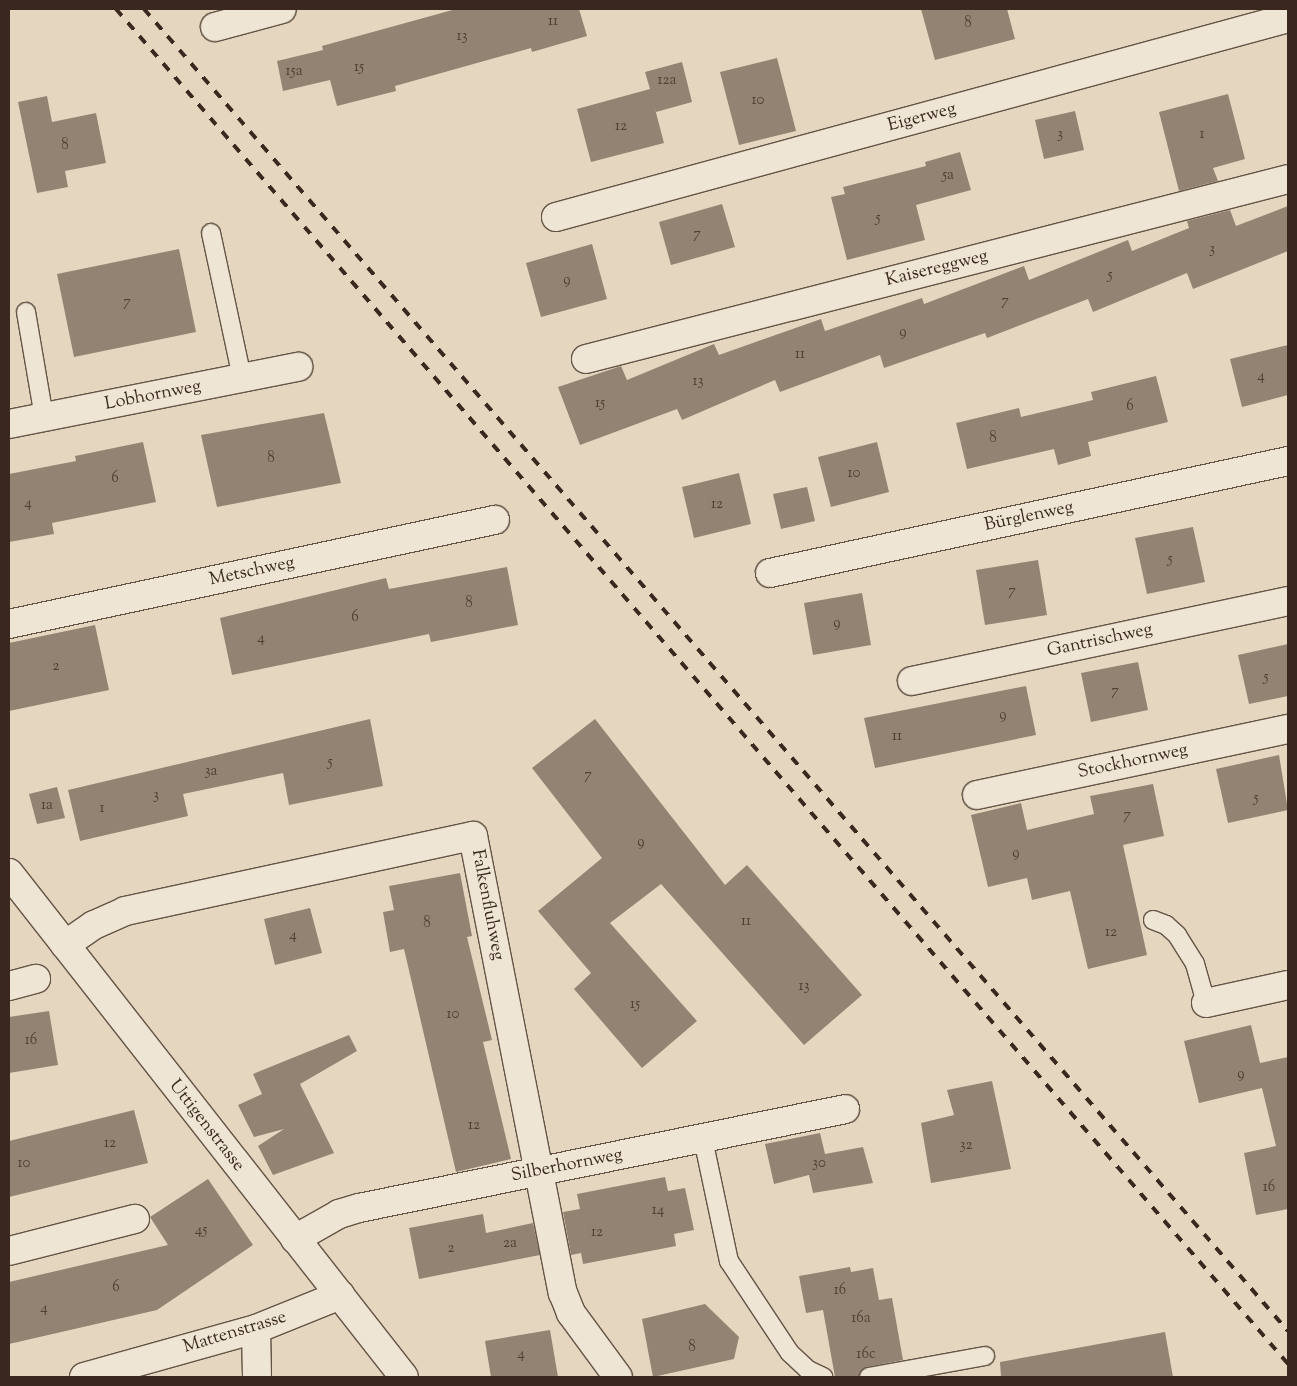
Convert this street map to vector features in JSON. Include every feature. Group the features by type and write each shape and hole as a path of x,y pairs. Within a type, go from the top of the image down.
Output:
{"street":[{"path":"215,27 282,9"},
{"name":"Eigerweg","path":"556,217 1288,18"},
{"name":"Kaisereggweg","path":"586,359 1288,179"},
{"name":"Lobhornweg","path":"9,424 298,367"},
{"name":"Bürglenweg","path":"770,574 1288,462"},
{"name":"Metschweg","path":"9,624 495,520"},
{"name":"Gantrischweg","path":"912,681 1288,601"},
{"name":"Stockhornweg","path":"978,795 1288,729"},
{"name":"Falkenfluhweg","path":"65,945 94,925 125,911 473,836 563,1293 571,1312 618,1377"},
{"name":"Uttigenstrasse","path":"9,873 404,1377"},
{"path":"9,986 36,979"},
{"path":"1206,1003 1288,985"},
{"name":"Silberhornweg","path":"295,1239 339,1214 358,1208 845,1109"},
{"path":"9,1251 134,1220"},
{"name":"Mattenstrasse","path":"84,1377 128,1371 256,1329 340,1295"},
{"path":"256,1329 257,1377"}],"lane":[{"path":"211,233 242,378"},
{"path":"26,312 44,417"},
{"path":"1153,920 1166,925 1177,935 1195,964 1206,1003"},
{"path":"703,1139 729,1261 790,1353 808,1370 823,1377"},
{"path":"869,1377 985,1356"}],"building":[{"path":"456,9 579,9 587,36 532,52 531,48 395,86 396,91 337,106 330,80 283,91 277,61 323,50 322,46"},
{"path":"921,9 1007,9 1015,39 935,60"},
{"path":"777,58 796,131 739,145 720,72"},
{"path":"682,62 692,102 656,112 654,105 664,143 591,162 577,109 650,89 645,72"},
{"path":"1228,94 1245,159 1213,168 1218,181 1179,191 1159,112"},
{"path":"47,96 52,122 96,113 106,163 65,171 68,187 37,193 18,102"},
{"path":"1075,111 1084,150 1044,159 1035,120"},
{"path":"960,152 971,190 916,205 925,240 847,260 831,197 845,194 843,187 926,166 925,162"},
{"path":"722,204 735,247 671,265 659,222"},
{"path":"1288,206 1288,251 1193,289 1187,273 1093,312 1088,299 987,338 985,333 884,368 880,355 780,392 775,380 682,420 677,409 580,445 558,387 621,366 627,380 714,344 719,355 821,319 825,331 922,298 924,304 1024,266 1029,280 1128,240 1132,251 1189,228 1187,221 1230,210 1236,226"},
{"path":"592,244 607,299 541,317 526,263"},
{"path":"179,249 196,332 74,357 57,274"},
{"path":"1288,345 1288,395 1242,407 1230,359"},
{"path":"1156,376 1168,422 1088,442 1091,456 1058,465 1054,449 967,469 956,423 1019,408 1021,417 1093,400 1091,392"},
{"path":"324,413 341,483 217,507 201,435"},
{"path":"143,442 156,502 52,523 54,534 9,542 9,474 76,461 75,456"},
{"path":"877,442 889,492 831,507 818,457"},
{"path":"739,473 751,524 694,538 682,487"},
{"path":"807,487 815,521 781,529 773,494"},
{"path":"1193,527 1205,582 1147,594 1135,538"},
{"path":"1038,560 1047,615 985,625 976,570"},
{"path":"507,567 518,625 431,642 429,634 232,675 220,618 386,578 389,589"},
{"path":"862,593 871,645 813,655 804,603"},
{"path":"95,625 109,690 9,711 9,643"},
{"path":"1288,644 1288,696 1249,704 1238,655"},
{"path":"1138,662 1148,710 1091,722 1081,673"},
{"path":"1026,686 1036,735 875,768 864,718"},
{"path":"370,719 383,786 289,805 283,773 183,794 188,816 80,841 68,790"},
{"path":"595,719 725,885 747,865 862,995 804,1045 661,884 610,923 697,1021 642,1068 574,989 591,973 538,911 602,858 532,768"},
{"path":"1279,755 1288,810 1228,823 1216,769"},
{"path":"1153,784 1164,836 1123,845 1147,955 1088,969 1070,891 1032,900 1027,878 988,887 971,815 1021,803 1027,830 1094,814 1090,796"},
{"path":"57,787 65,818 37,824 29,794"},
{"path":"460,873 472,936 467,937 492,1040 483,1042 511,1159 456,1172 404,949 390,952 383,912 394,910 389,886"},
{"path":"310,908 322,953 275,965 264,919"},
{"path":"49,1011 58,1065 9,1073 9,1017"},
{"path":"1251,1025 1260,1063 1288,1057 1288,1209 1256,1215 1244,1153 1276,1146 1262,1088 1199,1103 1184,1041"},
{"path":"349,1035 357,1051 300,1084 334,1153 273,1175 258,1146 284,1129 254,1137 238,1105 262,1094 253,1074"},
{"path":"992,1081 1011,1169 931,1183 921,1123 954,1115 947,1090"},
{"path":"134,1110 148,1163 9,1197 9,1141"},
{"path":"820,1133 825,1154 863,1147 873,1183 813,1193 809,1175 774,1184 765,1144"},
{"path":"665,1177 668,1191 685,1188 694,1230 674,1234 676,1246 583,1264 581,1253 571,1255 563,1212 580,1209 577,1194"},
{"path":"208,1179 253,1245 157,1310 9,1344 9,1282 168,1245 150,1217"},
{"path":"483,1214 486,1233 533,1223 540,1255 419,1279 409,1228"},
{"path":"850,1267 851,1272 873,1268 879,1300 892,1298 903,1360 867,1367 859,1377 835,1377 823,1310 806,1313 799,1276"},
{"path":"705,1304 739,1337 734,1359 653,1377 642,1319"},
{"path":"550,1330 558,1377 491,1377 485,1341"},
{"path":"1165,1332 1173,1377 1001,1377 1000,1362"}],"railway":[{"path":"116,9 1288,1364"},
{"path":"144,9 1288,1331"}]}
